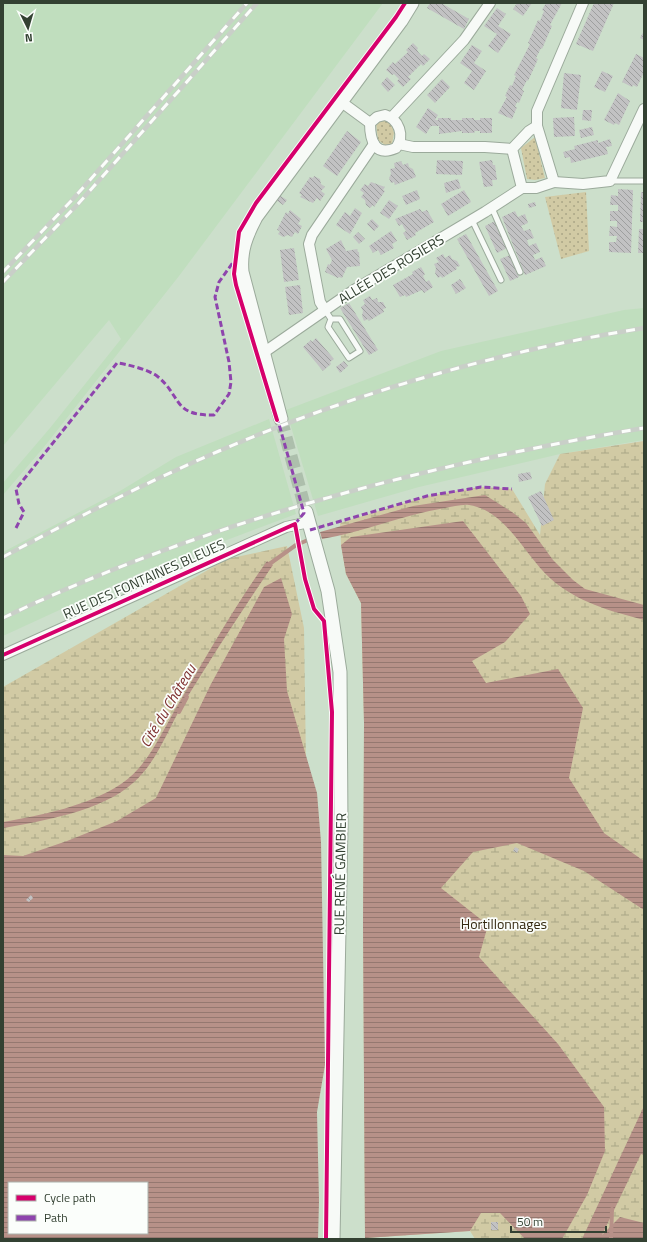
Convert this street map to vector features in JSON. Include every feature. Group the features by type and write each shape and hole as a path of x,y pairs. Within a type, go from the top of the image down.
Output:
{"street":[{"path":"281,419 242,272 241,257 246,236 256,217 340,101 401,21 412,3"},
{"path":"392,117 464,40 490,3"},
{"path":"554,182 537,126 537,111 583,3"},
{"path":"340,101 370,123"},
{"path":"512,149 522,188 536,188 554,182 583,184 610,181 644,108"},
{"path":"385,115 392,117 397,124 401,138 396,148 382,151 374,144 370,131 370,123 378,117 385,115"},
{"path":"512,149 529,131 537,126"},
{"path":"325,310 320,302 308,244 312,235 374,144"},
{"path":"399,144 412,147 485,147 512,149"},
{"name":"ALLÉE DES ROSIERS","path":"263,353 354,290 492,208 522,188"},
{"name":"RUE DES FONTAINES BLEUES","path":"3,655 308,517"},
{"name":"RUE RENÉ GAMBIER","path":"308,517 328,591 340,672 341,826 333,1239"}],"lane":[{"path":"610,181 644,181"},
{"path":"492,208 520,272"},
{"path":"472,220 501,280"},
{"path":"325,310 331,319"},
{"path":"331,319 340,319 360,351 349,358 328,327 331,319"}],"shaded area":[{"path":"3,3 383,3 179,276 44,447 3,495 3,483 50,428 121,339 109,320 3,446"},
{"path":"644,308 644,440 560,454 419,487 318,516 286,410 441,351 624,310"},
{"path":"269,419 296,514 142,572 3,636 3,552 120,491 176,457"},
{"path":"485,495 526,523 553,560 573,580 585,589 644,605 644,620 594,605 561,587 541,569 505,525 482,509 469,505 460,505 429,511 322,539 320,532 413,506"},
{"name":"Hortillonnages","path":"463,521 521,596 530,614 505,642 472,661 486,683 558,669 583,708 569,778 604,833 644,861 644,910 584,871 517,843 473,852 441,888 488,925 479,957 558,1044 604,1107 605,1151 587,1195 562,1239 525,1239 500,1213 481,1213 470,1231 365,1238 363,925 364,723 361,603 346,574 341,545 351,537"},
{"path":"267,561 273,565 183,704 161,746 149,766 141,775 120,793 89,808 54,818 3,828 3,822 49,813 94,798 108,792 131,776 154,747 222,631"},
{"path":"281,578 292,614 284,639 287,691 317,793 321,842 325,1065 317,1112 319,1201 318,1239 3,1239 3,855 23,856 67,841 117,821 156,798 211,684 264,587"},
{"path":"644,1106 644,1155 641,1154 602,1235 620,1217 644,1223 644,1239 582,1239"}],"green space":[{"path":"387,119 391,122 394,133 392,144 385,145 378,140 376,123"},
{"path":"535,137 545,178 535,180 527,179 521,148"},
{"path":"586,192 589,251 561,259 545,197"},
{"name":"Hortillonnages","path":"644,441 644,1239 475,1239 470,1231 365,1238 363,925 364,723 361,603 346,574 341,545 340,523 427,496 481,487 512,489 540,535 545,484 560,454"},
{"path":"287,546 304,628 313,1239 3,1239 3,687 227,559"}],"building":[{"path":"430,3 441,3 469,19 464,29 427,8"},
{"path":"517,3 532,3 523,16 513,9"},
{"path":"546,3 562,3 550,25 552,26 542,49 541,48 536,58 538,59 528,81 527,80 522,90 524,91 519,103 517,102 515,107 517,107 512,119 498,113 507,97 505,96 510,85 512,86 516,76 514,75 530,44 528,43 538,20 540,21 544,11 542,10"},
{"path":"594,3 614,3 593,51 576,44"},
{"path":"497,8 506,14 498,26 511,34 498,53 488,46 497,34 484,26"},
{"path":"644,31 644,40 640,38"},
{"path":"413,43 418,48 417,50 422,56 424,54 430,59 423,66 421,64 408,77 411,79 403,87 397,81 399,79 394,74 392,75 386,70 393,62 395,64 408,52 406,50"},
{"path":"472,45 482,51 474,63 486,71 474,90 464,83 472,71 460,63"},
{"path":"636,54 644,58 644,72 637,87 633,85 632,87 622,82"},
{"path":"602,71 613,76 605,92 594,87"},
{"path":"564,73 581,75 577,110 561,108"},
{"path":"387,77 395,85 388,92 381,84"},
{"path":"442,79 450,87 435,103 427,95"},
{"path":"618,93 630,101 619,125 615,123 614,125 604,120"},
{"path":"428,108 438,115 435,120 438,120 438,118 462,120 462,118 474,118 474,120 480,120 480,118 492,118 492,133 480,133 480,131 475,131 474,133 462,133 462,131 439,134 439,126 431,126 426,134 416,127"},
{"path":"583,110 592,110 591,121 582,120"},
{"path":"574,117 575,136 554,137 553,118"},
{"path":"592,127 594,135 581,138 579,130"},
{"path":"347,131 361,142 337,176 323,166"},
{"path":"610,139 612,146 606,147 608,154 571,163 570,157 565,158 563,152 575,149 574,146 598,140 598,143"},
{"path":"437,160 463,161 462,175 436,174"},
{"path":"492,160 493,165 495,165 497,180 492,180 493,186 484,187 479,162"},
{"path":"401,161 403,165 408,163 409,167 413,169 416,177 395,185 394,182 391,183 389,178 391,174 390,169 395,168 394,163"},
{"path":"314,176 320,179 321,184 325,187 321,191 325,194 320,201 317,198 313,203 300,197 302,195 299,193 310,177 313,178"},
{"path":"458,179 461,188 446,193 444,183"},
{"path":"371,182 385,187 383,190 385,191 374,207 373,205 370,208 361,197 364,193 360,190 365,184 368,186"},
{"path":"618,189 633,190 631,253 609,252 609,242 616,242 617,236 609,236 610,226 617,227 617,221 610,221 610,211 618,211 618,205 610,205 611,195 618,196"},
{"path":"417,190 420,199 406,205 402,196"},
{"path":"464,190 471,202 448,216 441,204"},
{"path":"641,192 644,192 644,222 640,222"},
{"path":"279,195 287,200 283,205 276,200"},
{"path":"389,200 398,206 389,219 380,213"},
{"path":"535,202 536,206 529,208 528,204"},
{"path":"355,208 362,213 350,234 336,225 345,212 350,216"},
{"path":"420,209 422,212 427,210 434,222 415,233 416,235 407,240 403,233 406,231 402,224 399,226 395,219"},
{"path":"290,210 301,219 298,224 302,226 298,234 295,232 292,237 288,235 283,237 278,234 280,231 277,230 286,212 288,214"},
{"path":"515,211 518,217 525,214 528,223 521,226 524,231 530,229 534,238 527,240 529,246 536,243 540,252 533,255 535,260 542,257 546,266 525,275 502,217"},
{"path":"372,219 379,226 374,231 367,224"},
{"path":"495,221 507,248 497,253 485,226"},
{"path":"639,229 644,229 644,253 638,253"},
{"path":"391,231 397,241 392,244 394,248 381,255 378,250 373,253 369,246"},
{"path":"358,232 365,239 359,244 353,237"},
{"path":"466,234 498,291 489,296 457,239"},
{"path":"341,240 346,251 357,249 359,252 360,266 347,267 342,278 338,278 325,272 328,264 330,265 332,260 326,249"},
{"path":"294,248 299,280 284,282 280,250"},
{"path":"443,254 445,258 450,255 452,259 457,261 460,266 456,267 457,269 442,278 441,276 438,278 435,273 436,268 434,264 439,262 436,258"},
{"path":"510,255 519,277 510,281 500,259"},
{"path":"421,267 425,274 423,276 426,282 429,280 433,287 424,293 422,290 406,297 405,295 400,297 393,285 413,274 412,272"},
{"path":"460,279 466,288 456,294 451,285"},
{"path":"300,285 303,313 289,315 285,287"},
{"path":"370,296 372,300 377,298 378,302 383,302 386,308 383,309 384,312 369,321 368,319 364,321 361,307 365,304 363,300"},
{"path":"349,303 378,350 369,355 340,308"},
{"path":"316,338 334,359 323,371 303,347 311,340 312,342"},
{"path":"344,361 348,366 340,373 336,367"},
{"path":"530,472 532,479 519,482 518,474"},
{"path":"541,491 554,520 542,526 528,497"},
{"path":"515,847 519,849 517,853 513,851"},
{"path":"31,895 33,898 29,902 26,900"},
{"path":"491,1222 498,1222 498,1230 491,1230"}],"waterway":[{"name":"Cité du Château","path":"268,565 296,545 308,540"},
{"name":"Cité du Château","path":"179,712 187,697"},
{"name":"Cité du Château","path":"611,1239 612,1209"}],"tunnel":[{"path":"281,419 306,512"}],"railway":[{"path":"3,272 73,199 247,3"},
{"path":"3,282 78,204 257,3"},
{"path":"3,557 83,515 164,476 270,430 322,411 428,376 482,362 536,349 644,328"},
{"path":"3,618 78,584 156,553 317,501 399,479 481,460 644,428"}],"marked path":[{"path":"16,528 24,512 19,504 16,489 117,363 138,368 157,376 165,383 179,403 191,412 214,415 229,394 231,382 229,362 215,297 219,282 234,261"},
{"path":"277,417 304,513 295,524 295,527"},
{"path":"310,530 427,496 481,487 512,489"}],"cycle path":[{"path":"277,420 236,285 234,274 239,232 256,203 405,3"},
{"path":"3,655 295,524 305,579 314,609 324,621 332,712 326,1239"}]}
